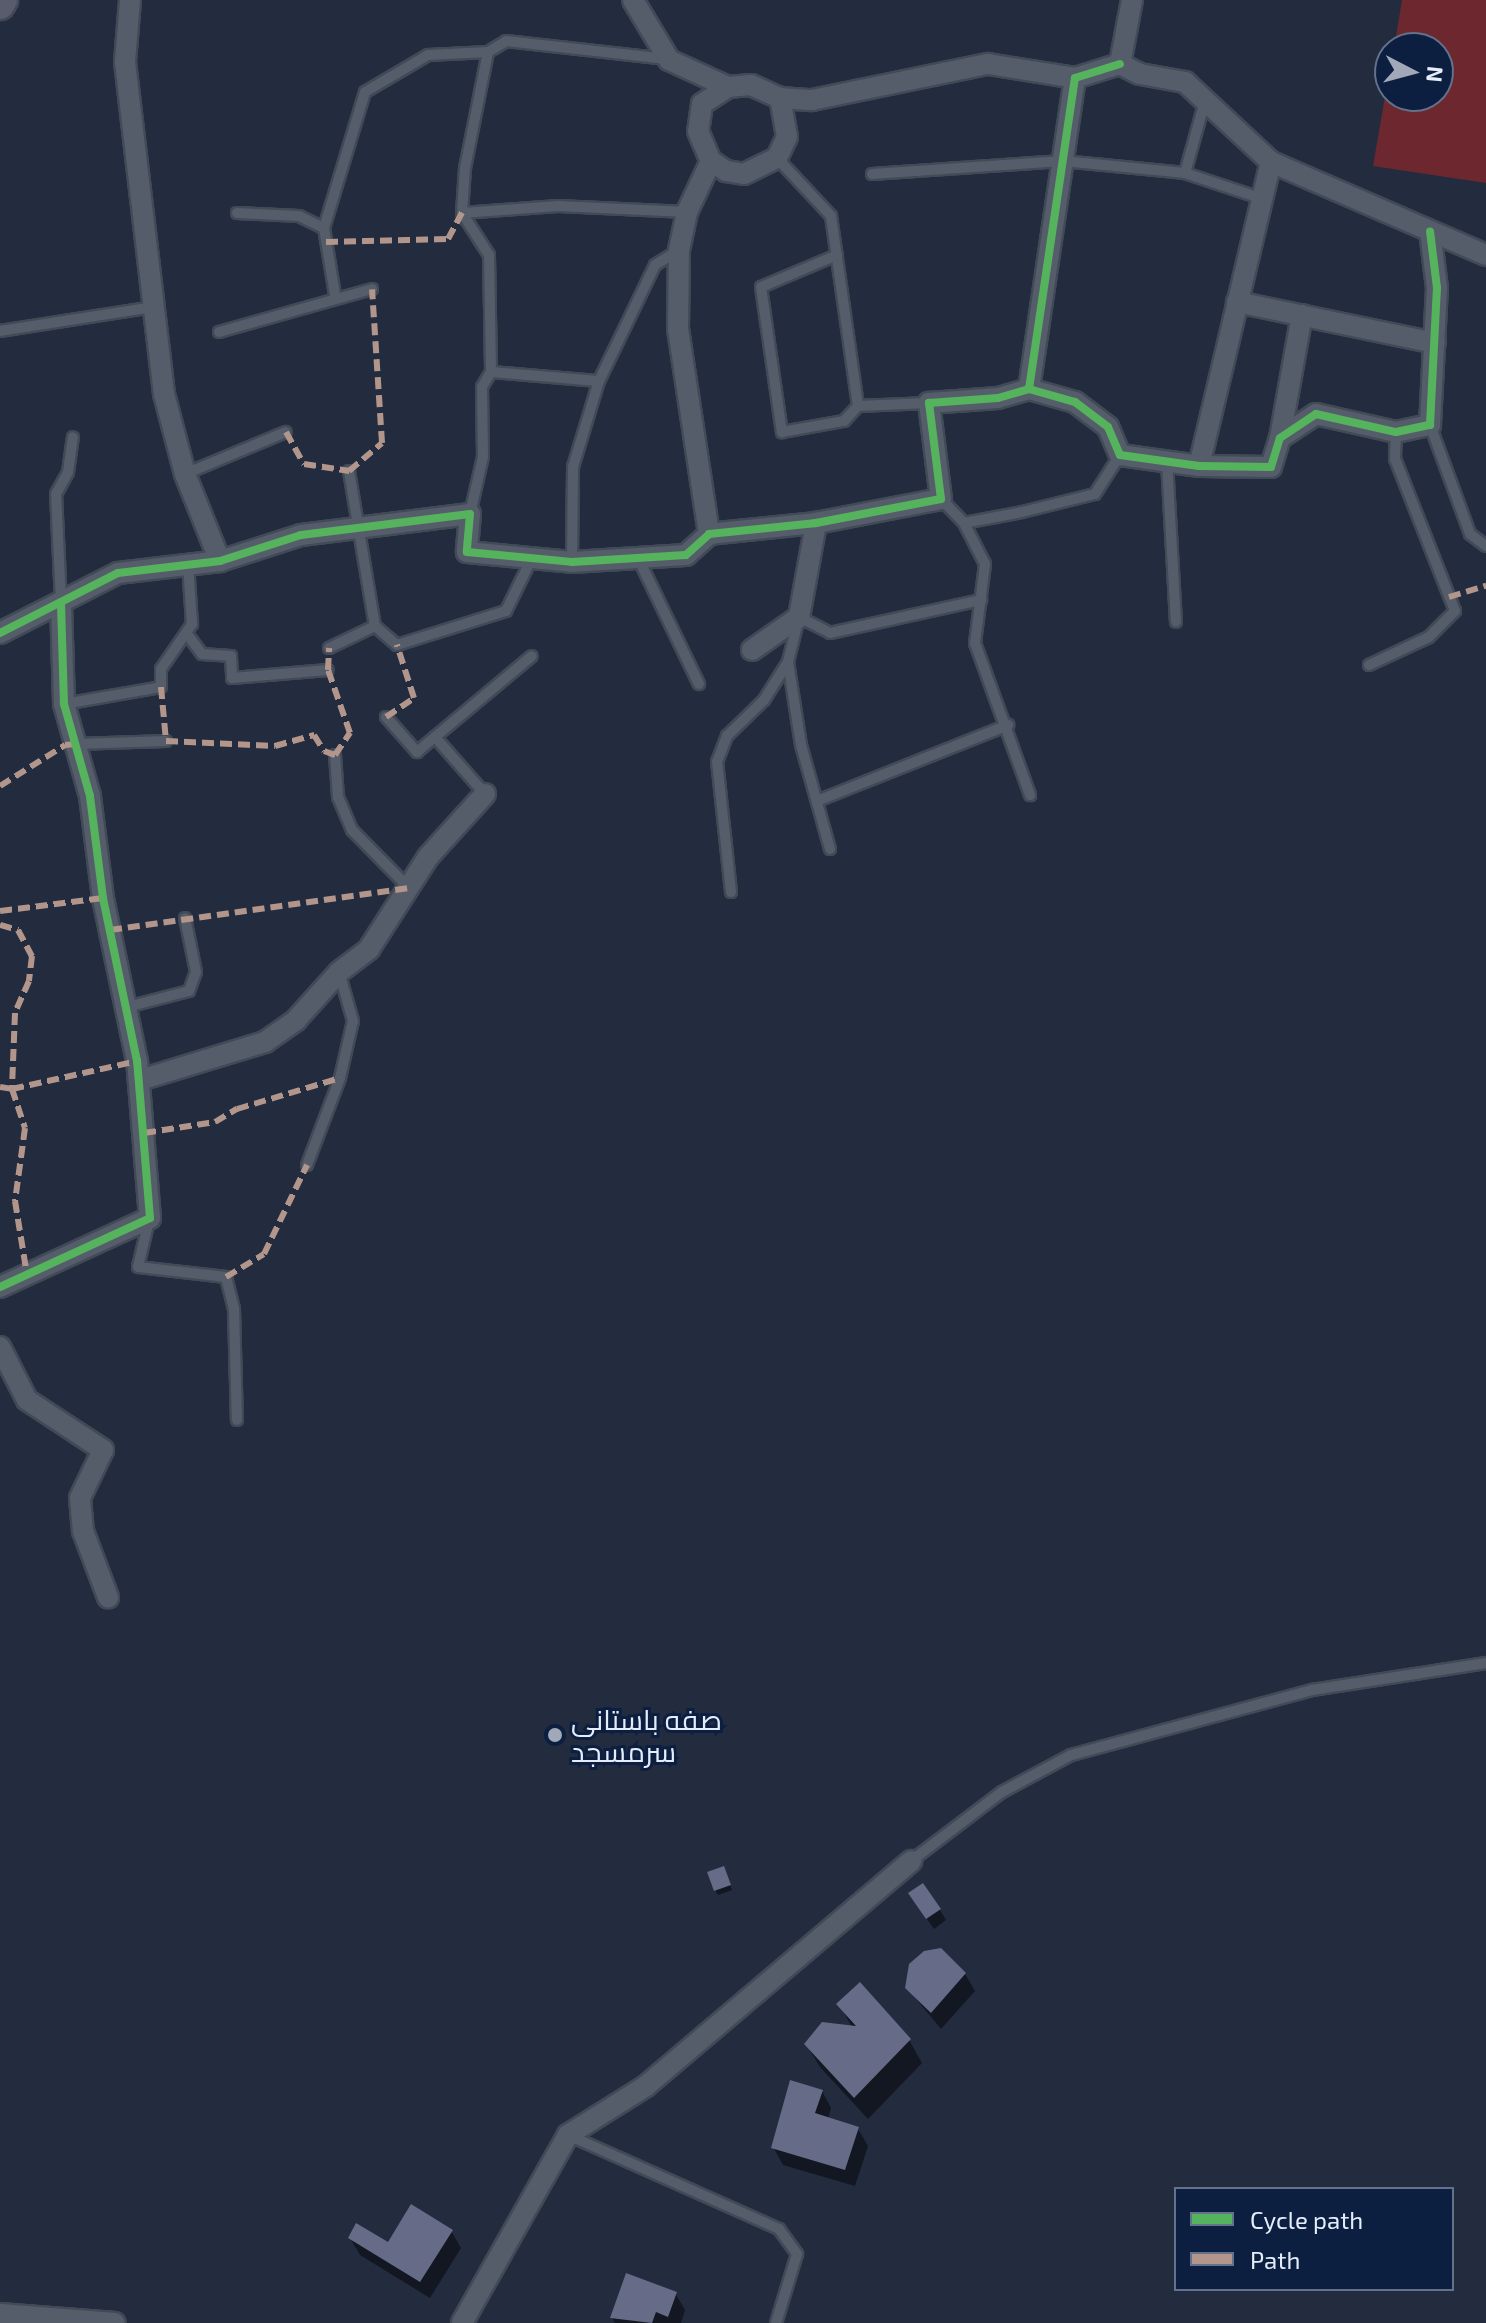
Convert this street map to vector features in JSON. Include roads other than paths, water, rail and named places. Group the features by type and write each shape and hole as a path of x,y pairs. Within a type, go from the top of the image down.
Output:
{"street":[{"path":"130,0 125,62 164,394 185,474 220,561"},
{"path":"633,0 669,60 728,87"},
{"path":"1120,64 1132,0"},
{"path":"780,98 787,137 777,158 744,174 711,161 698,131 702,104 728,87 751,85 780,98 812,100 988,64 1075,78 1120,64 1140,74 1185,82 1271,162 1486,255"},
{"path":"1029,389 1075,78"},
{"path":"709,534 678,329 679,250 687,212 711,161"},
{"path":"1199,466 1260,198 1271,162"},
{"path":"1280,438 1316,414 1396,432 1430,425 1437,288 1430,231"},
{"path":"1237,302 1435,343"},
{"path":"0,633 118,573 220,561 301,535 470,514 467,552 530,562 572,562 686,555 709,534 816,523 941,499 929,403 998,398 1029,389 1075,402 1108,427 1120,455 1199,466 1271,467 1280,438 1302,315"},
{"path":"752,650 799,617 816,523"},
{"path":"0,1287 150,1218 140,1080 76,744 64,704 61,603"},
{"path":"140,1080 265,1042 296,1020 339,972 369,949 428,857 485,794"},
{"path":"0,1347 27,1400 103,1450 80,1498 83,1531 108,1597"},
{"path":"462,2323 568,2135 646,2086 911,1861"},
{"path":"0,2314 115,2323"}],"lane":[{"path":"335,295 324,228 365,92 428,55 488,52 506,41 669,60"},
{"path":"470,514 483,457 482,387 491,372 489,255 462,213 465,168 488,52"},
{"path":"1185,173 1205,101"},
{"path":"777,158 831,216 858,406"},
{"path":"872,174 1063,161 1185,173 1260,198"},
{"path":"462,213 558,206 687,212"},
{"path":"237,213 299,216 324,228"},
{"path":"572,562 573,467 599,381 655,265 679,250"},
{"path":"837,255 761,287 782,432 844,421 858,406 929,403"},
{"path":"219,332 335,295 372,289"},
{"path":"0,331 154,307"},
{"path":"491,372 599,381"},
{"path":"1430,425 1470,534 1486,546"},
{"path":"185,474 286,432"},
{"path":"1369,665 1429,637 1455,611 1395,459 1396,432"},
{"path":"61,603 56,494 68,472 73,437"},
{"path":"964,523 1095,494 1120,455"},
{"path":"1167,462 1176,622"},
{"path":"349,471 375,626 397,645 506,611 530,562"},
{"path":"941,499 964,523 985,564 975,643 1008,725 1030,795"},
{"path":"638,558 699,684"},
{"path":"64,704 161,687 161,669 192,624 188,564"},
{"path":"731,892 717,762 727,736 764,700 788,662 799,617 830,633 876,627 981,600"},
{"path":"329,648 375,626"},
{"path":"187,634 202,654 231,656 232,678 328,670"},
{"path":"386,717 417,752 532,656"},
{"path":"788,662 801,745 830,849"},
{"path":"817,801 1008,725"},
{"path":"435,737 485,794"},
{"path":"76,744 166,741"},
{"path":"335,755 338,797 352,830 409,888"},
{"path":"127,1007 189,991 196,972 185,918"},
{"path":"307,1165 340,1078 353,1021 339,972"},
{"path":"150,1218 138,1267 226,1277 234,1309 237,1420"},
{"path":"911,1861 1002,1792 1071,1755 1312,1690 1486,1663"},
{"path":"568,2135 779,2229 797,2254 793,2281 776,2323"}],"place":[{"name":"صفه باستانی سرمسجد","path":"555,1735"}]}
